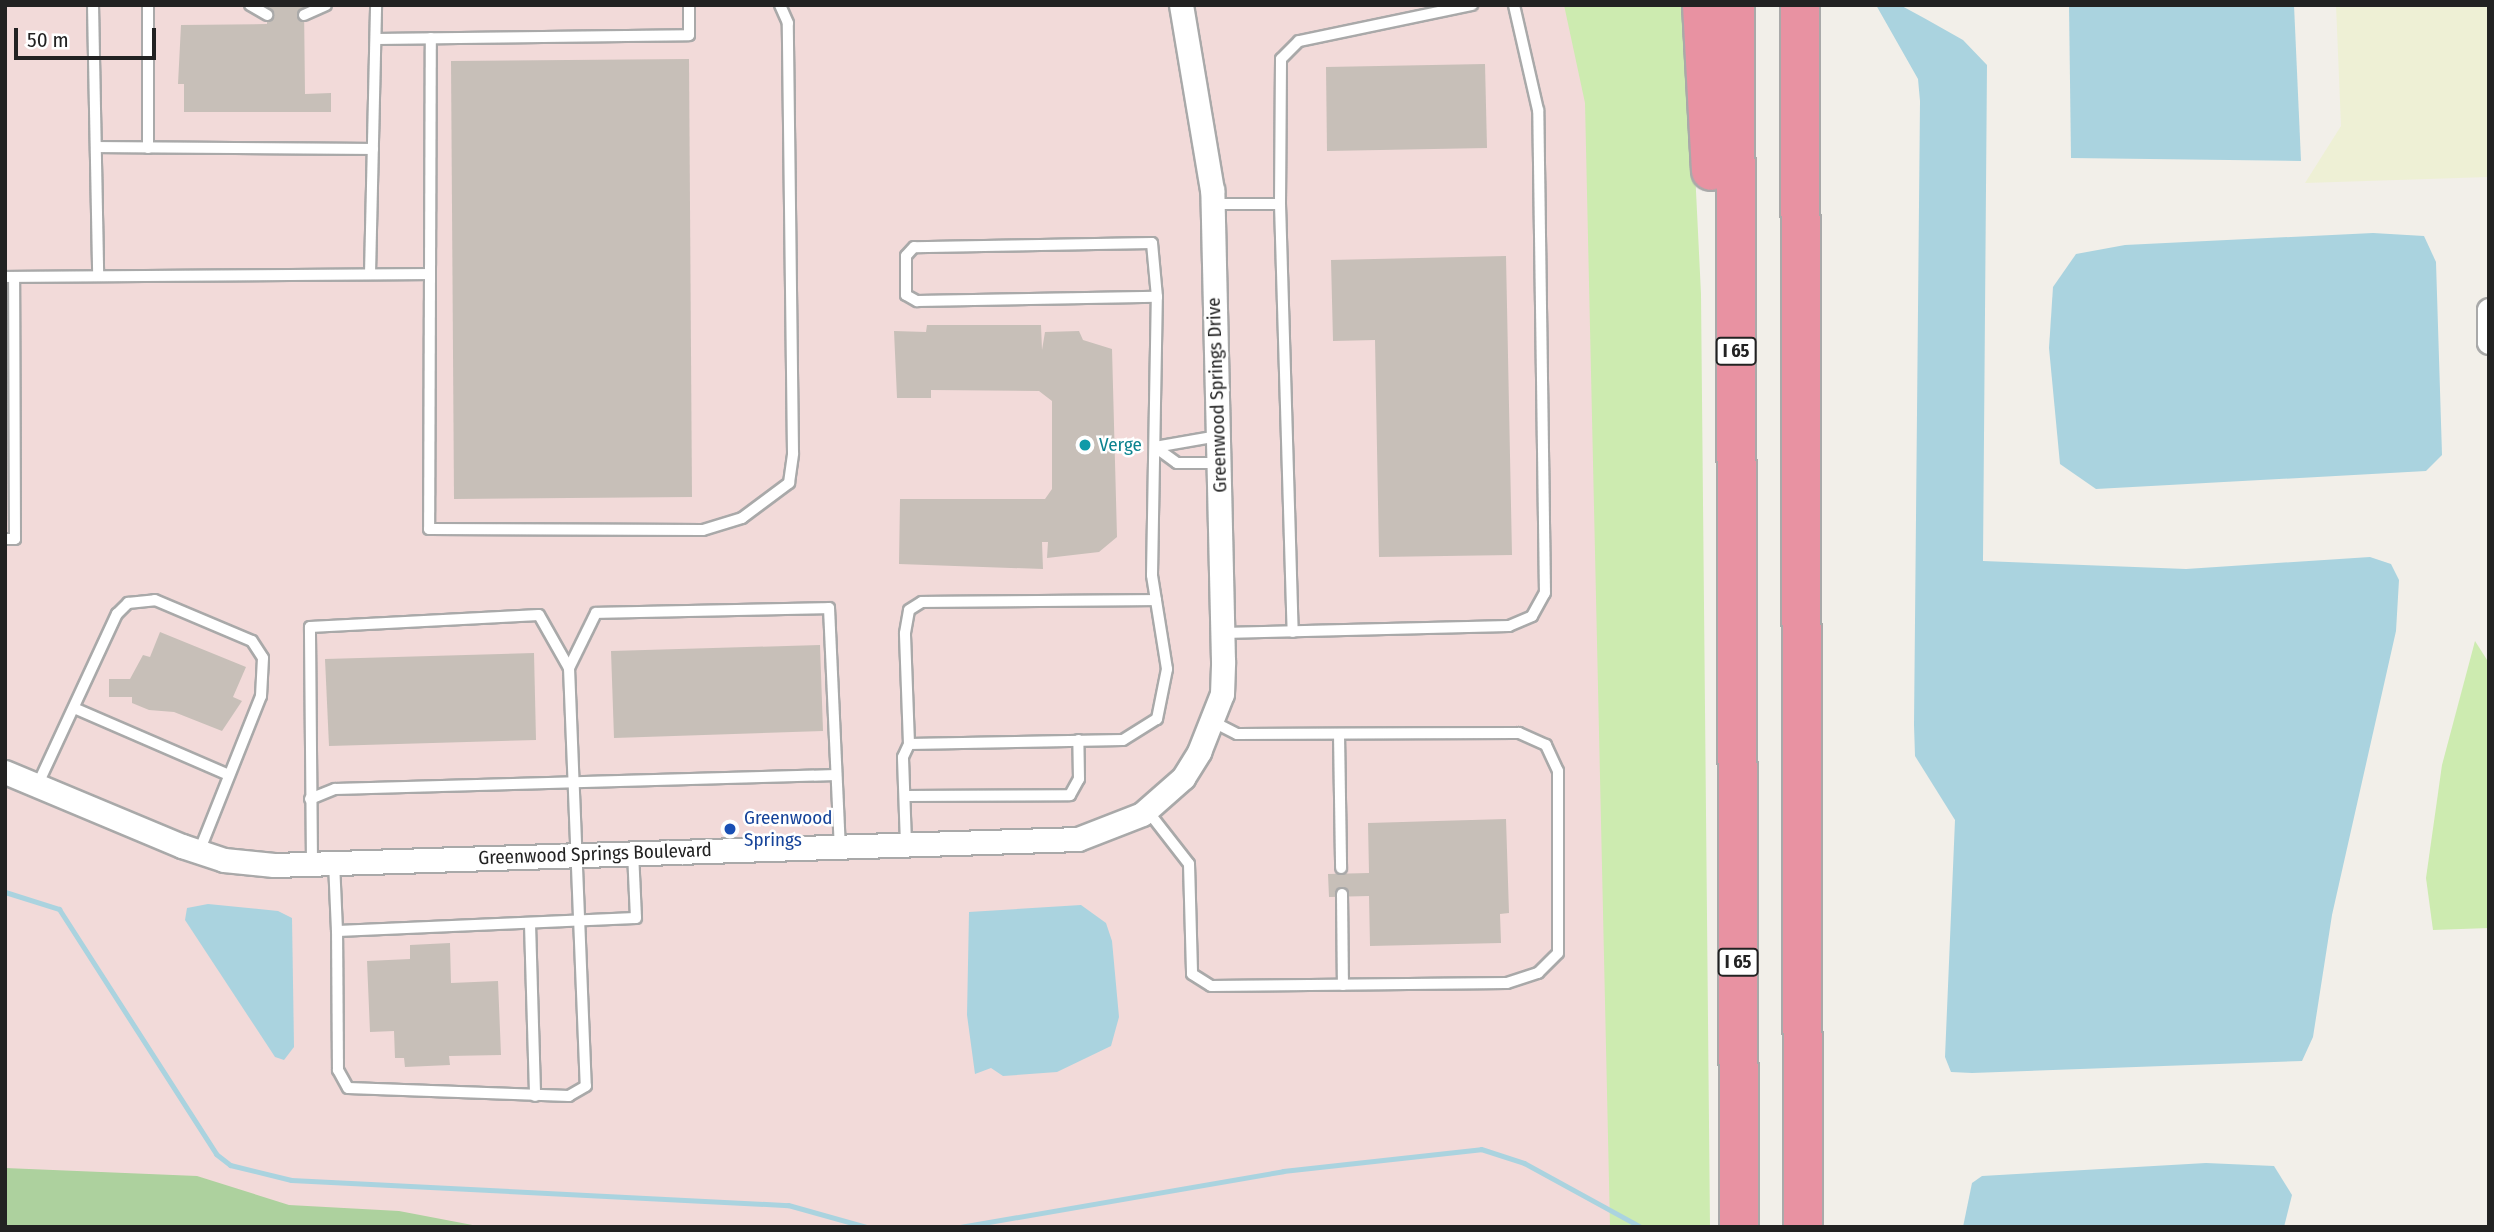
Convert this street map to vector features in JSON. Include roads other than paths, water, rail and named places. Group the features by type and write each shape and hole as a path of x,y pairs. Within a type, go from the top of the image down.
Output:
{"highway":[{"path":"1702,5 1737,697"},
{"name":"I 65","path":"1735,5 1739,1227"},
{"path":"1800,5 1803,1227"},
{"path":"1801,554 1826,5"}],"street":[{"name":"Greenwood Springs Drive","path":"1181,5 1208,142 1212,204 1223,634 1222,694 1213,722 1183,778"},
{"path":"2489,310 2489,342"},
{"name":"Greenwood Springs Boulevard","path":"5,772 224,860 323,863 1079,839 1147,810 1183,778"}],"lane":[{"path":"93,5 98,276"},
{"path":"148,5 148,148"},
{"path":"250,5 267,15"},
{"path":"304,15 326,5"},
{"path":"370,274 376,5"},
{"path":"376,39 689,35 689,5"},
{"path":"431,38 429,530 703,530 742,519 778,497 789,483 793,453 788,23 780,5"},
{"path":"1293,632 1280,204 1281,59 1298,41 1472,5"},
{"path":"1223,634 1509,626 1532,617 1545,593 1538,110 1514,5"},
{"path":"96,147 373,149"},
{"path":"1212,204 1280,204"},
{"path":"909,744 1123,740 1157,719 1167,669 1156,600 1157,297 1156,251 1146,241 914,247 906,256 906,295 917,301 1157,297"},
{"path":"5,539 15,539 10,277 430,274"},
{"path":"1155,447 1218,436"},
{"path":"1155,447 1177,463 1219,463"},
{"path":"37,786 128,603 155,600 252,641 262,658 261,696 199,852"},
{"path":"906,844 905,796 909,744 905,633 909,610 922,602 1156,600"},
{"path":"569,667 596,613 829,608 840,846"},
{"path":"539,615 569,667 575,785 586,1086 569,1096 348,1088 338,1070 337,931 310,799 310,627 539,615"},
{"path":"74,708 229,775"},
{"path":"1147,810 1189,864 1192,974 1211,986 1507,983 1538,973 1558,953 1558,771 1546,745 1519,733 1237,734 1213,722"},
{"path":"1339,734 1341,868"},
{"path":"905,796 1070,795 1079,779 1078,740"},
{"path":"310,799 335,789 575,785 836,775"},
{"path":"337,931 636,918 633,853"},
{"path":"1342,894 1343,985"},
{"path":"530,924 534,1096"}],"water":[{"path":"1876,5 1900,5 1963,40 1987,65 1983,561 2186,569 2370,557 2391,564 2399,580 2396,631 2332,915 2313,1037 2302,1061 1951,1072 1945,1057 1955,820 1915,756 1914,725 1920,101 1918,79"},
{"path":"2069,5 2294,5 2301,161 2071,158"},
{"path":"2373,233 2424,236 2436,262 2442,455 2426,471 2096,489 2060,464 2049,348 2053,287 2076,254 2125,245"},
{"path":"208,904 278,911 292,918 294,1047 284,1060 275,1057 185,920 187,908"},
{"path":"1081,905 1106,923 1112,941 1119,1017 1111,1046 1057,1072 1003,1076 991,1068 975,1074 967,1015 969,912"},
{"path":"2206,1163 2274,1166 2292,1195 2284,1227 1963,1227 1972,1183 1982,1176"}],"waterway":[{"path":"5,892 59,909 216,1154 230,1165 291,1180 788,1205 867,1227"},
{"path":"960,1227 1283,1171 1481,1149 1524,1163 1641,1227"}],"place":[{"name":"Verge","path":"1085,445"},
{"name":"Greenwood Springs","path":"730,829"}]}
